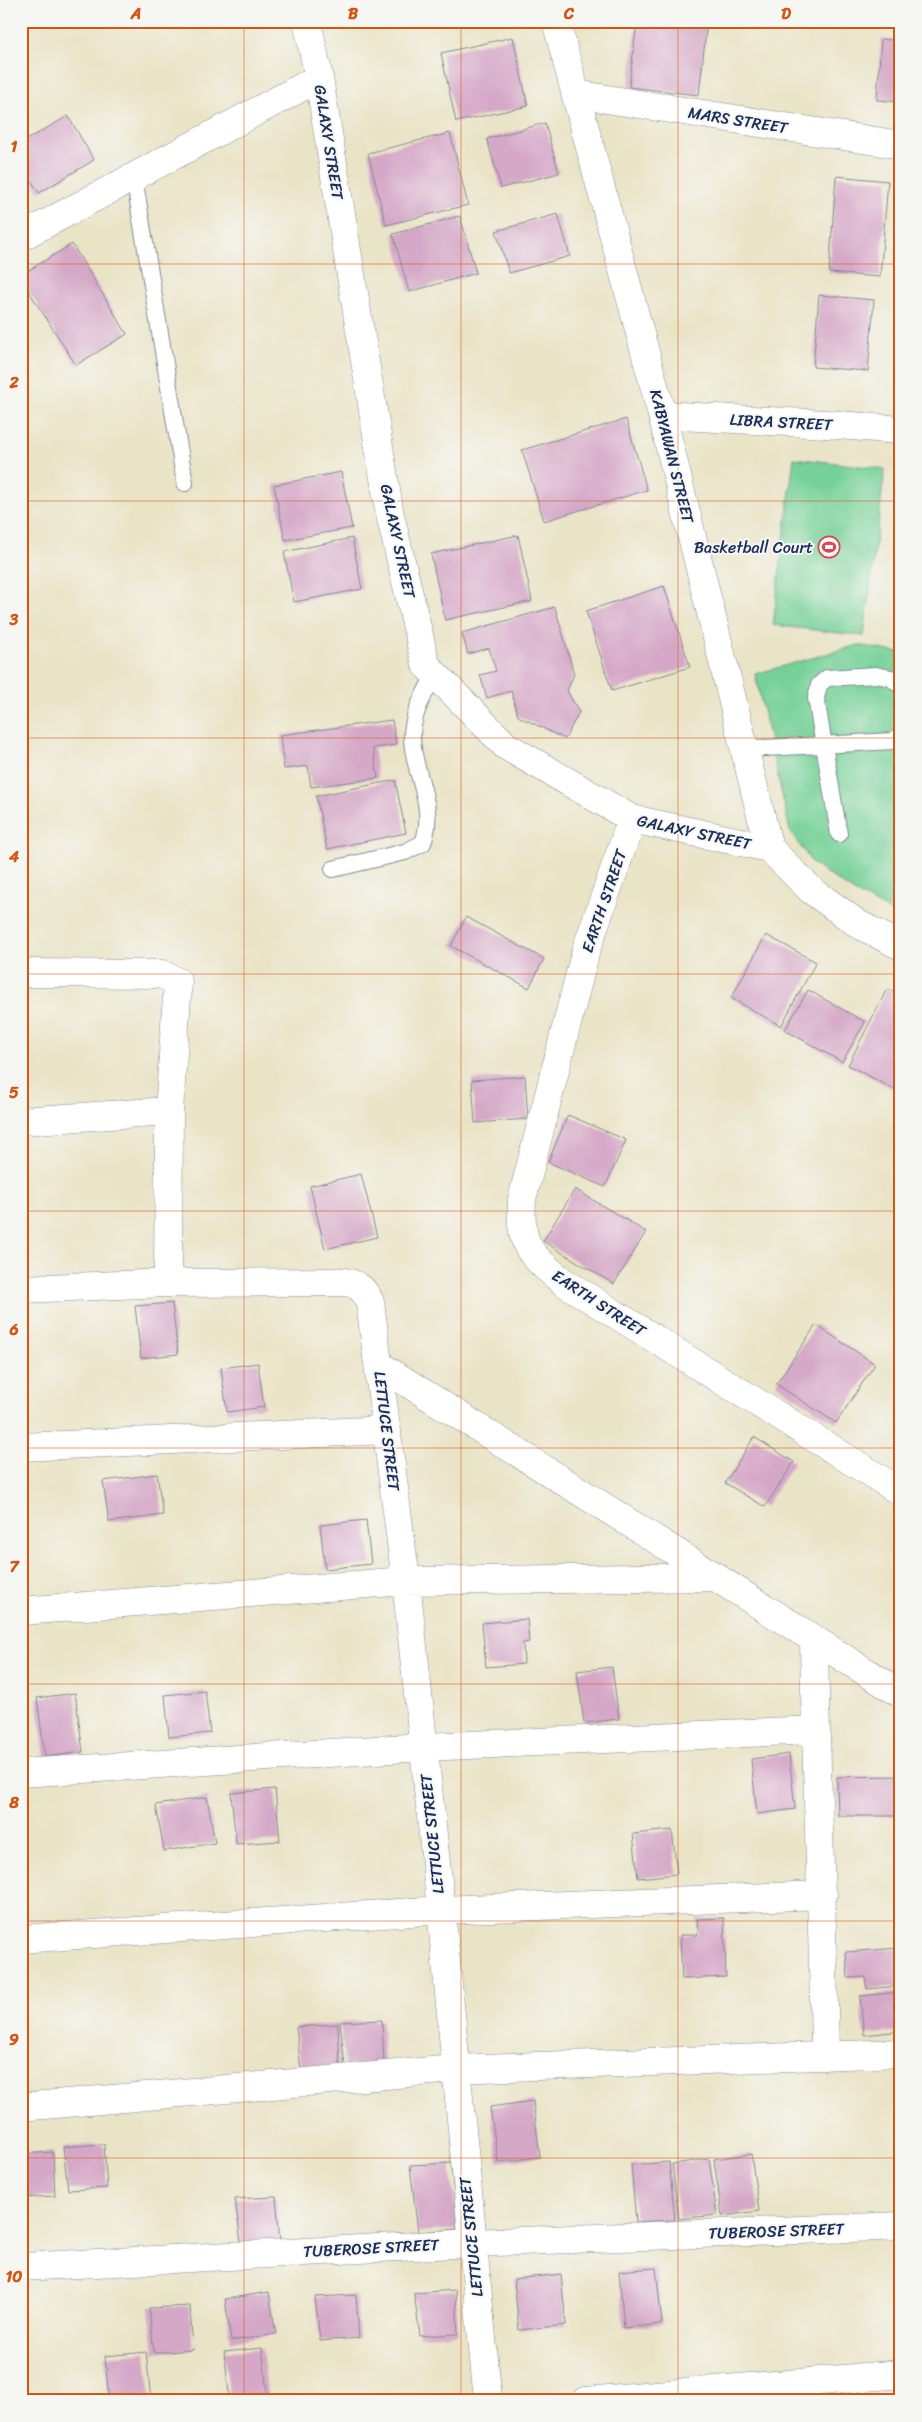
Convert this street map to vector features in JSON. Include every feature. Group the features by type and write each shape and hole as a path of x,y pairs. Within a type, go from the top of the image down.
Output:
{"street":[{"name":"GALAXY STREET","path":"307,21 319,78 390,515 426,665 506,746 632,819 769,848"},
{"name":"KABYAWAN STREET","path":"556,21 662,415 769,848"},
{"path":"21,237 319,78"},
{"name":"MARS STREET","path":"575,94 901,145"},
{"name":"LIBRA STREET","path":"662,415 901,430"},
{"name":"EARTH STREET","path":"632,819 586,950 522,1199 521,1224 525,1244 540,1263 562,1281 901,1492"},
{"path":"769,848 811,890 858,924 901,946"},
{"path":"21,973 161,974 174,978 178,982 169,1111 168,1283 21,1289"},
{"path":"21,1121 169,1111"},
{"name":"LETTUCE STREET","path":"168,1283 345,1282 352,1283 364,1290 370,1302 406,1581 441,1910 454,2069 488,2401"},
{"path":"379,1365 717,1576 814,1641 901,1694"},
{"path":"21,1447 387,1430"},
{"path":"21,1611 406,1581 717,1576"},
{"path":"814,1641 823,1896 825,2056"},
{"path":"21,1773 423,1747 816,1730"},
{"path":"21,1939 441,1910 823,1896"},
{"path":"21,2108 454,2069 901,2053"},
{"name":"TUBEROSE STREET","path":"21,2267 472,2243 901,2226"},
{"path":"586,2401 901,2374"}],"lane":[{"path":"134,177 186,483"},
{"path":"333,868 405,852 423,843 429,827 412,738 416,708 435,674"},
{"path":"839,834 816,698 818,686 827,678 876,675 891,678 901,686"},
{"path":"745,749 893,741 901,735"}],"green space":[{"name":"Basketball Court","path":"794,458 885,469 864,636 773,625"},
{"path":"858,645 901,653 901,917 854,892 813,864 790,831 755,674"}],"building":[{"path":"637,21 707,21 699,95 629,87"},
{"path":"513,37 528,106 456,122 441,53"},
{"path":"881,39 901,41 901,102 877,100"},
{"path":"68,116 94,160 39,193 21,164 21,143"},
{"path":"545,123 559,173 501,188 487,139"},
{"path":"450,133 468,205 386,225 368,153"},
{"path":"836,176 888,181 880,277 829,273"},
{"path":"898,202 901,202 901,265 895,265"},
{"path":"558,214 570,256 509,273 496,231"},
{"path":"460,216 476,273 409,292 393,234"},
{"path":"72,244 127,334 76,365 21,279 21,275"},
{"path":"819,295 874,300 868,371 813,367"},
{"path":"626,419 647,490 544,521 522,450"},
{"path":"341,472 352,528 285,540 274,485"},
{"path":"518,535 532,601 445,620 431,554"},
{"path":"352,538 362,589 294,602 284,552"},
{"path":"664,586 690,667 612,691 586,611"},
{"path":"555,607 574,674 567,691 579,712 565,739 518,716 511,691 487,698 480,675 496,671 489,648 468,654 462,633"},
{"path":"392,720 396,745 373,748 378,778 311,787 308,766 284,769 280,735"},
{"path":"395,780 406,833 327,849 316,796"},
{"path":"466,917 544,959 529,988 451,946"},
{"path":"766,935 816,962 781,1026 731,998"},
{"path":"887,989 901,996 901,1084 897,1091 848,1065"},
{"path":"808,990 865,1022 842,1062 785,1030"},
{"path":"525,1076 528,1119 475,1123 472,1080"},
{"path":"568,1115 626,1140 605,1187 548,1162"},
{"path":"361,1174 377,1237 325,1249 310,1186"},
{"path":"575,1189 646,1232 614,1284 543,1241"},
{"path":"172,1303 178,1354 141,1358 135,1306"},
{"path":"816,1325 875,1364 836,1423 776,1384"},
{"path":"258,1363 264,1407 227,1412 221,1368"},
{"path":"754,1437 794,1462 765,1507 725,1483"},
{"path":"157,1474 163,1515 109,1522 103,1481"},
{"path":"366,1520 371,1564 325,1569 320,1525"},
{"path":"527,1619 529,1642 523,1643 524,1664 486,1667 482,1623"},
{"path":"612,1667 619,1719 584,1723 577,1671"},
{"path":"205,1691 210,1733 169,1737 165,1695"},
{"path":"75,1693 83,1752 45,1757 37,1698"},
{"path":"789,1754 795,1809 757,1814 751,1759"},
{"path":"898,1776 898,1816 838,1816 837,1777"},
{"path":"275,1789 280,1841 236,1844 231,1793"},
{"path":"207,1797 215,1843 164,1851 156,1805"},
{"path":"672,1830 677,1874 638,1878 633,1834"},
{"path":"724,1918 726,1977 682,1979 680,1935 698,1935 697,1919"},
{"path":"901,1948 901,1986 867,1989 865,1977 848,1978 846,1952"},
{"path":"901,1992 901,2031 864,2035 860,1996"},
{"path":"382,2020 384,2063 345,2066 340,2022"},
{"path":"338,2024 340,2068 301,2070 296,2027"},
{"path":"533,2101 540,2157 498,2162 490,2107"},
{"path":"104,2144 107,2188 68,2190 63,2147"},
{"path":"53,2152 55,2196 21,2198 21,2154"},
{"path":"751,2154 759,2211 722,2216 714,2159"},
{"path":"709,2159 717,2215 679,2219 672,2164"},
{"path":"669,2162 675,2220 636,2222 631,2165"},
{"path":"451,2163 457,2229 418,2232 410,2165"},
{"path":"276,2197 280,2241 241,2243 235,2199"},
{"path":"656,2268 662,2324 624,2328 619,2271"},
{"path":"561,2274 566,2325 519,2330 514,2279"},
{"path":"456,2290 458,2334 420,2336 414,2293"},
{"path":"269,2292 276,2334 231,2341 225,2299"},
{"path":"356,2295 359,2338 320,2341 315,2297"},
{"path":"190,2306 193,2350 154,2353 149,2308"},
{"path":"262,2348 268,2401 230,2401 224,2352"},
{"path":"146,2352 151,2401 109,2401 105,2356"}],"place":[{"name":"Basketball Court","path":"829,547"}]}
